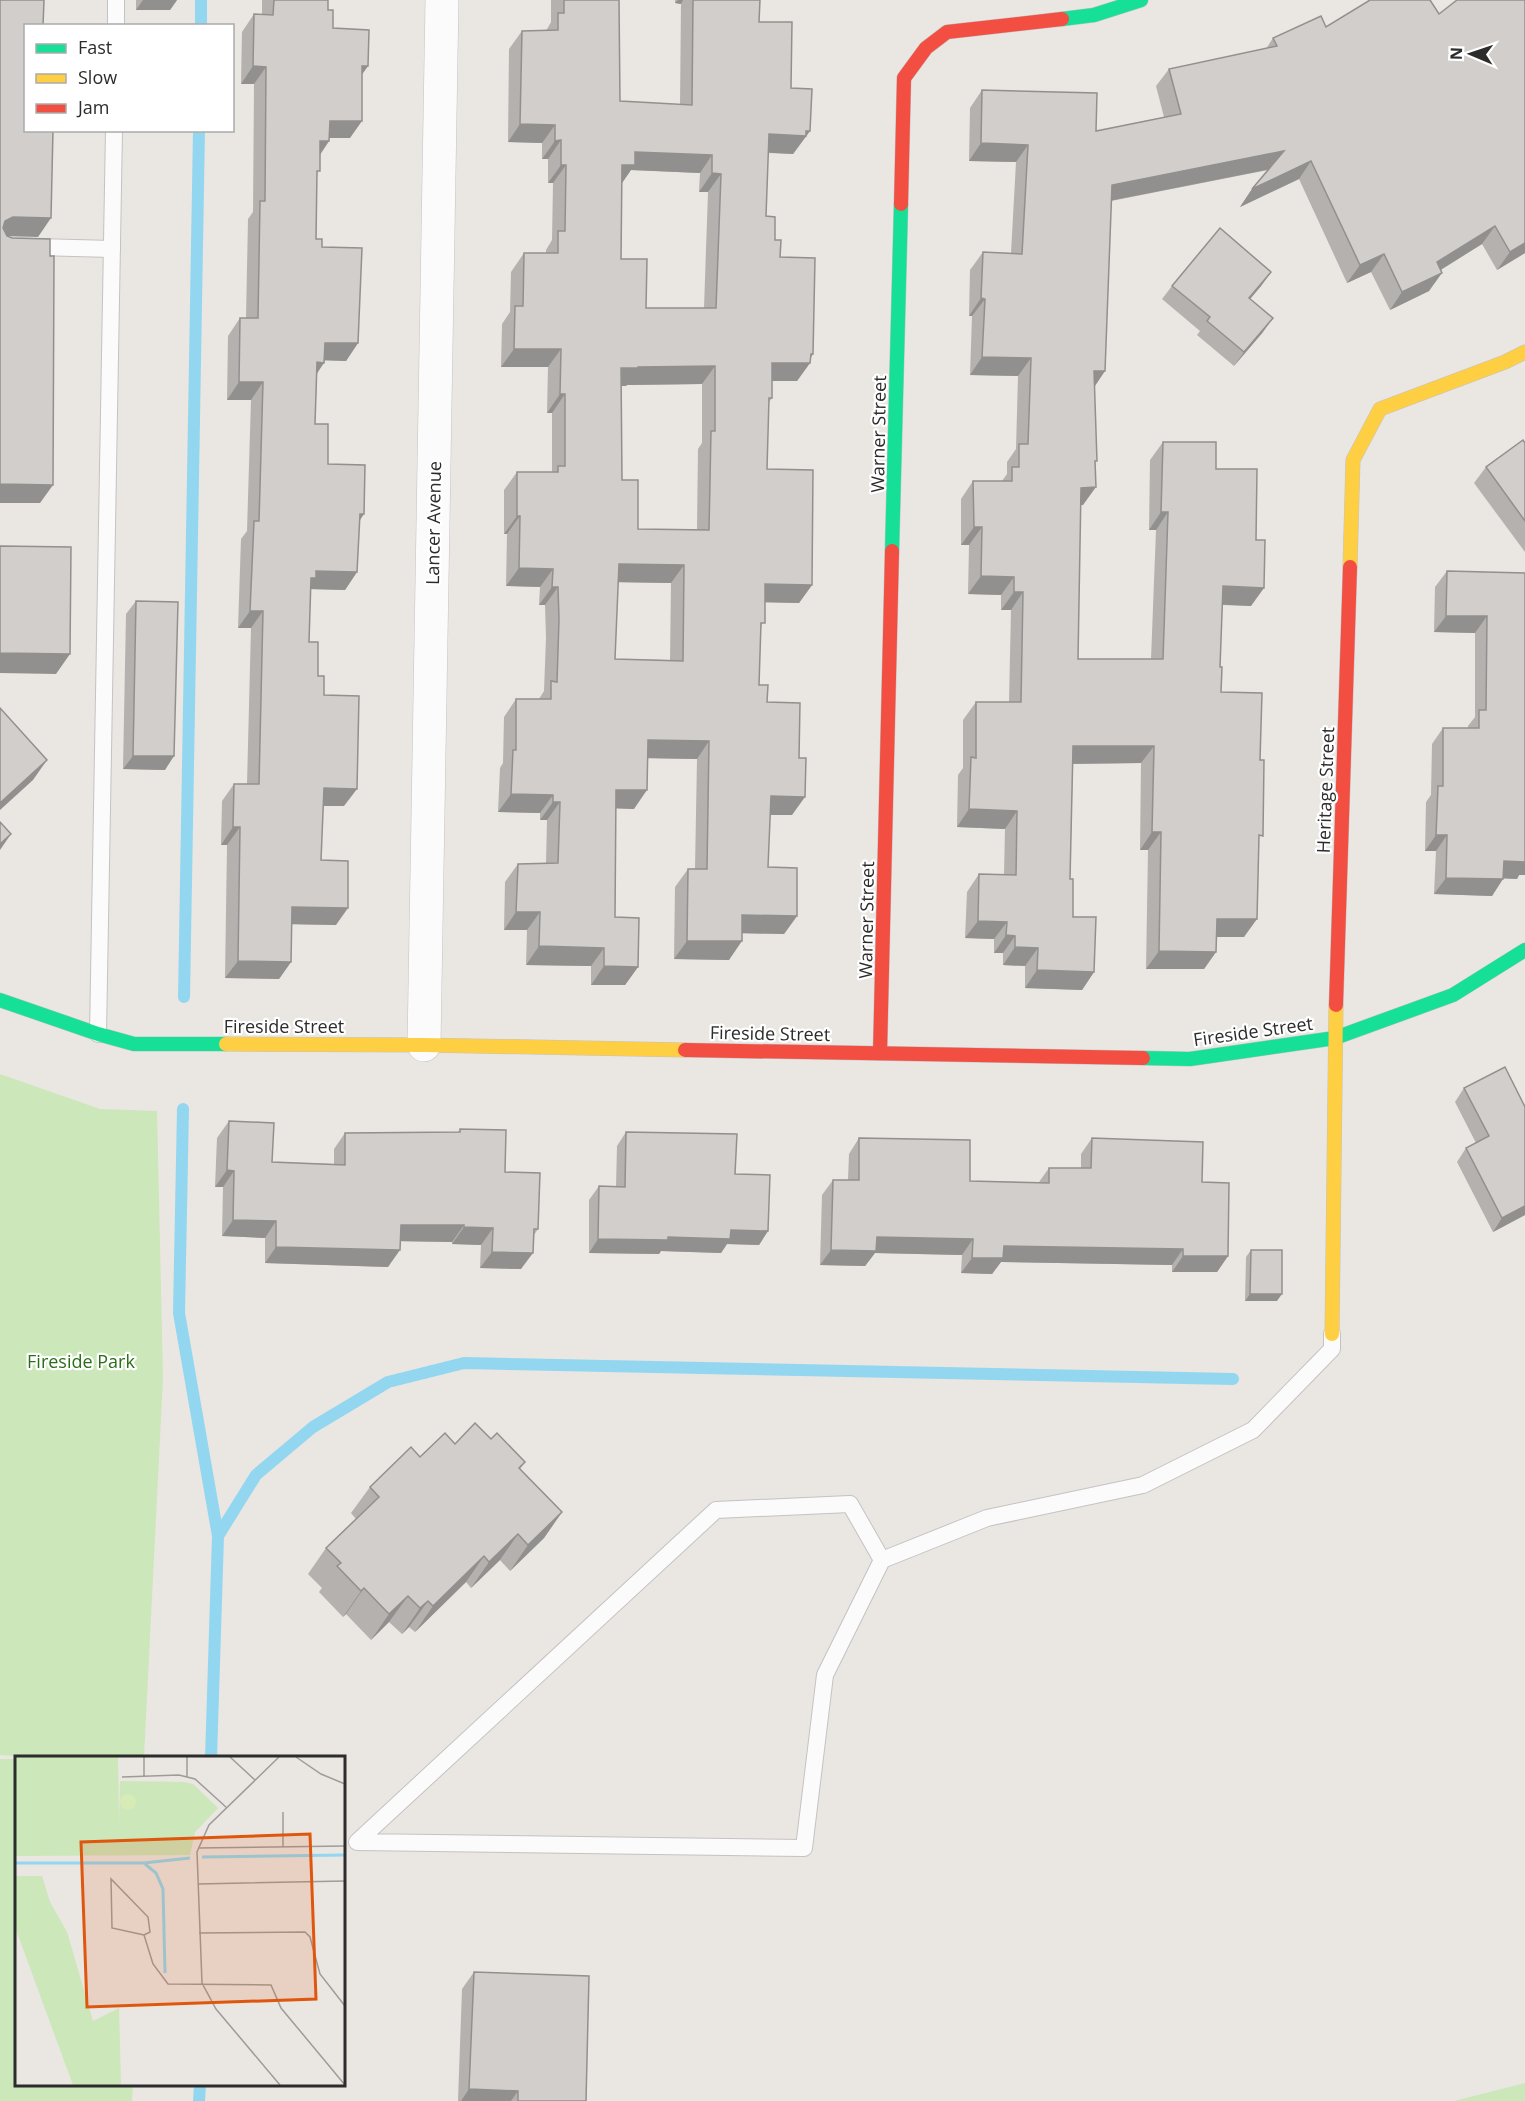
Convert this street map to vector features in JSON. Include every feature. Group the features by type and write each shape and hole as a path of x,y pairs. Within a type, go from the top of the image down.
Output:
{"street":[{"name":"Lancer Avenue","path":"424,1045 442,0"},
{"name":"Warner Street","path":"880,1053 904,78 926,48 947,32 1094,15 1141,0"},
{"name":"Heritage Street","path":"1332,1334 1335,1038 1353,460 1380,409 1505,362 1525,352"},
{"name":"Fireside Street","path":"0,1000 134,1044 424,1045 1190,1059 1335,1038 1453,995 1525,950"}],"lane":[{"path":"116,0 116,24"},
{"path":"98,1034 114,132"},
{"path":"0,246 112,249"},
{"path":"882,1560 850,1504 716,1510 357,1842 804,1848 825,1675 882,1560 987,1518 1143,1485 1253,1430 1332,1349 1332,1334"}],"green space":[{"name":"Fireside Park","path":"0,1074 100,1109 157,1111 163,1378 144,1756 0,1755"},
{"path":"0,1759 15,1759 15,2086 133,2086 132,2101 0,2101"},
{"path":"1525,2083 1525,2101 1454,2101"}],"building":[{"path":"0,0 44,0 43,24 24,24 24,132 53,132 51,218 13,217 5,221 3,228 7,236 12,238 50,239 50,256 54,256 53,485 0,484"},
{"path":"274,0 328,0 328,10 333,10 333,28 369,30 368,66 362,66 362,121 330,121 329,141 320,141 320,171 317,171 316,239 322,239 322,247 362,248 358,343 325,343 324,363 317,362 315,424 328,424 328,464 365,465 364,514 360,514 357,572 316,571 316,578 311,578 309,642 318,642 318,676 324,676 324,695 359,696 357,789 324,788 321,860 348,861 348,908 292,907 291,962 238,961 240,827 233,827 234,784 259,784 263,611 250,611 254,521 259,521 263,382 239,382 240,318 258,318 260,201 265,201 266,67 253,66 254,14 273,15"},
{"path":"564,0 619,0 620,101 692,105 693,0 760,0 759,22 792,22 791,88 812,89 810,131 806,131 806,136 769,134 766,216 775,217 775,240 781,240 780,257 815,258 813,354 811,354 810,363 772,363 767,469 813,470 812,585 765,584 765,623 761,623 759,685 768,685 767,702 800,703 799,758 806,758 805,797 771,796 768,867 797,868 797,916 742,915 742,941 687,941 688,869 707,869 709,741 648,740 647,790 616,790 615,917 639,918 638,967 604,966 604,948 539,946 540,912 516,912 518,864 558,863 560,802 553,802 553,795 511,794 513,750 516,750 516,699 551,699 551,681 557,682 559,619 558,587 552,587 553,569 519,568 520,516 517,516 517,472 558,472 558,466 565,466 565,394 560,394 561,349 514,349 515,306 523,306 524,253 558,253 558,231 565,231 566,165 561,165 561,140 555,141 555,125 520,124 522,31 558,30 558,13 564,13","holes":["635,152 712,155 712,173 721,174 716,308 646,308 647,259 621,259 622,165 635,165","715,366 715,431 711,431 709,530 638,529 638,480 622,480 621,368","619,564 684,565 683,661 615,659"]},
{"path":"1370,0 1430,0 1439,14 1457,0 1525,0 1525,243 1510,252 1495,226 1437,262 1442,273 1402,292 1384,254 1360,265 1311,161 1252,189 1284,151 1112,185 1105,371 1094,371 1096,487 1081,488 1078,659 1163,659 1168,512 1161,512 1163,442 1216,442 1216,469 1257,469 1256,540 1265,540 1264,588 1223,586 1220,667 1222,667 1221,692 1262,693 1260,760 1264,760 1263,836 1259,835 1257,919 1217,919 1216,952 1159,951 1161,832 1152,832 1154,746 1073,746 1070,879 1073,879 1073,917 1096,917 1094,972 1037,970 1038,948 1015,947 1015,936 1006,935 1007,922 978,921 979,874 1016,875 1017,811 969,809 971,757 976,758 976,702 1021,702 1023,592 1014,592 1014,577 981,576 982,527 974,527 973,481 1012,481 1012,467 1019,467 1019,444 1028,444 1031,358 982,357 985,299 981,298 983,252 1022,254 1028,145 981,143 982,90 1097,93 1096,131 1181,114 1169,69 1277,46 1273,38 1321,16 1326,27"},
{"path":"1220,228 1271,272 1249,298 1273,318 1244,352 1207,321 1210,317 1172,286"},
{"path":"1523,440 1525,443 1525,521 1486,467"},
{"path":"0,546 71,547 70,654 0,653"},
{"path":"1447,571 1525,573 1525,862 1504,861 1503,879 1446,878 1447,835 1436,835 1438,786 1443,786 1443,728 1479,728 1479,710 1486,710 1487,616 1446,616"},
{"path":"136,601 178,602 174,756 133,756"},
{"path":"0,708 47,760 0,803"},
{"path":"0,822 11,834 0,844"},
{"path":"1505,1067 1525,1107 1525,1206 1502,1218 1466,1148 1489,1136 1464,1088"},
{"path":"229,1121 274,1123 272,1162 345,1165 345,1133 460,1132 460,1129 506,1130 505,1172 540,1173 538,1229 534,1229 533,1253 492,1252 493,1228 464,1227 464,1225 401,1225 400,1250 276,1247 276,1221 233,1220 234,1171 227,1170"},
{"path":"626,1132 737,1134 735,1174 770,1175 768,1231 731,1230 730,1239 668,1237 668,1240 598,1239 599,1186 625,1187"},
{"path":"859,1138 970,1140 970,1181 1049,1183 1049,1168 1091,1168 1092,1138 1203,1142 1202,1182 1229,1183 1228,1256 1183,1256 1183,1249 1004,1246 1003,1258 972,1258 973,1239 877,1237 876,1251 831,1250 833,1180 859,1180"},
{"path":"1251,1250 1282,1250 1282,1294 1250,1294"},
{"path":"475,1423 491,1439 497,1433 525,1462 519,1468 562,1512 528,1545 518,1534 489,1562 484,1556 433,1606 428,1601 420,1608 408,1596 389,1614 364,1588 361,1591 337,1566 341,1563 326,1548 379,1497 370,1487 411,1447 420,1457 445,1433 455,1444"},
{"path":"474,1972 589,1976 586,2101 518,2101 518,2091 469,2089"}],"waterway":[{"path":"201,0 201,24"},
{"path":"184,997 199,132"},
{"path":"183,1109 179,1313 218,1536 211,1756"},
{"path":"218,1536 256,1475 313,1427 388,1382 464,1363 1233,1379"},
{"path":"199,2101 200,2086"}],"traffic: fast":[{"path":"1062,19 1094,15 1141,0"},
{"path":"892,551 901,204"},
{"path":"1143,1058 1190,1059 1335,1038 1453,995 1525,950"},
{"path":"0,1000 134,1044 226,1044"}],"traffic: slow":[{"path":"1350,567 1353,460 1380,409 1505,362 1525,352"},
{"path":"1332,1334 1336,1005"},
{"path":"226,1044 685,1050"}],"traffic: jam":[{"path":"901,204 904,78 926,48 947,32 1062,19"},
{"path":"880,1053 892,551"},
{"path":"1336,1005 1350,567"},
{"path":"685,1050 1143,1058"}]}
